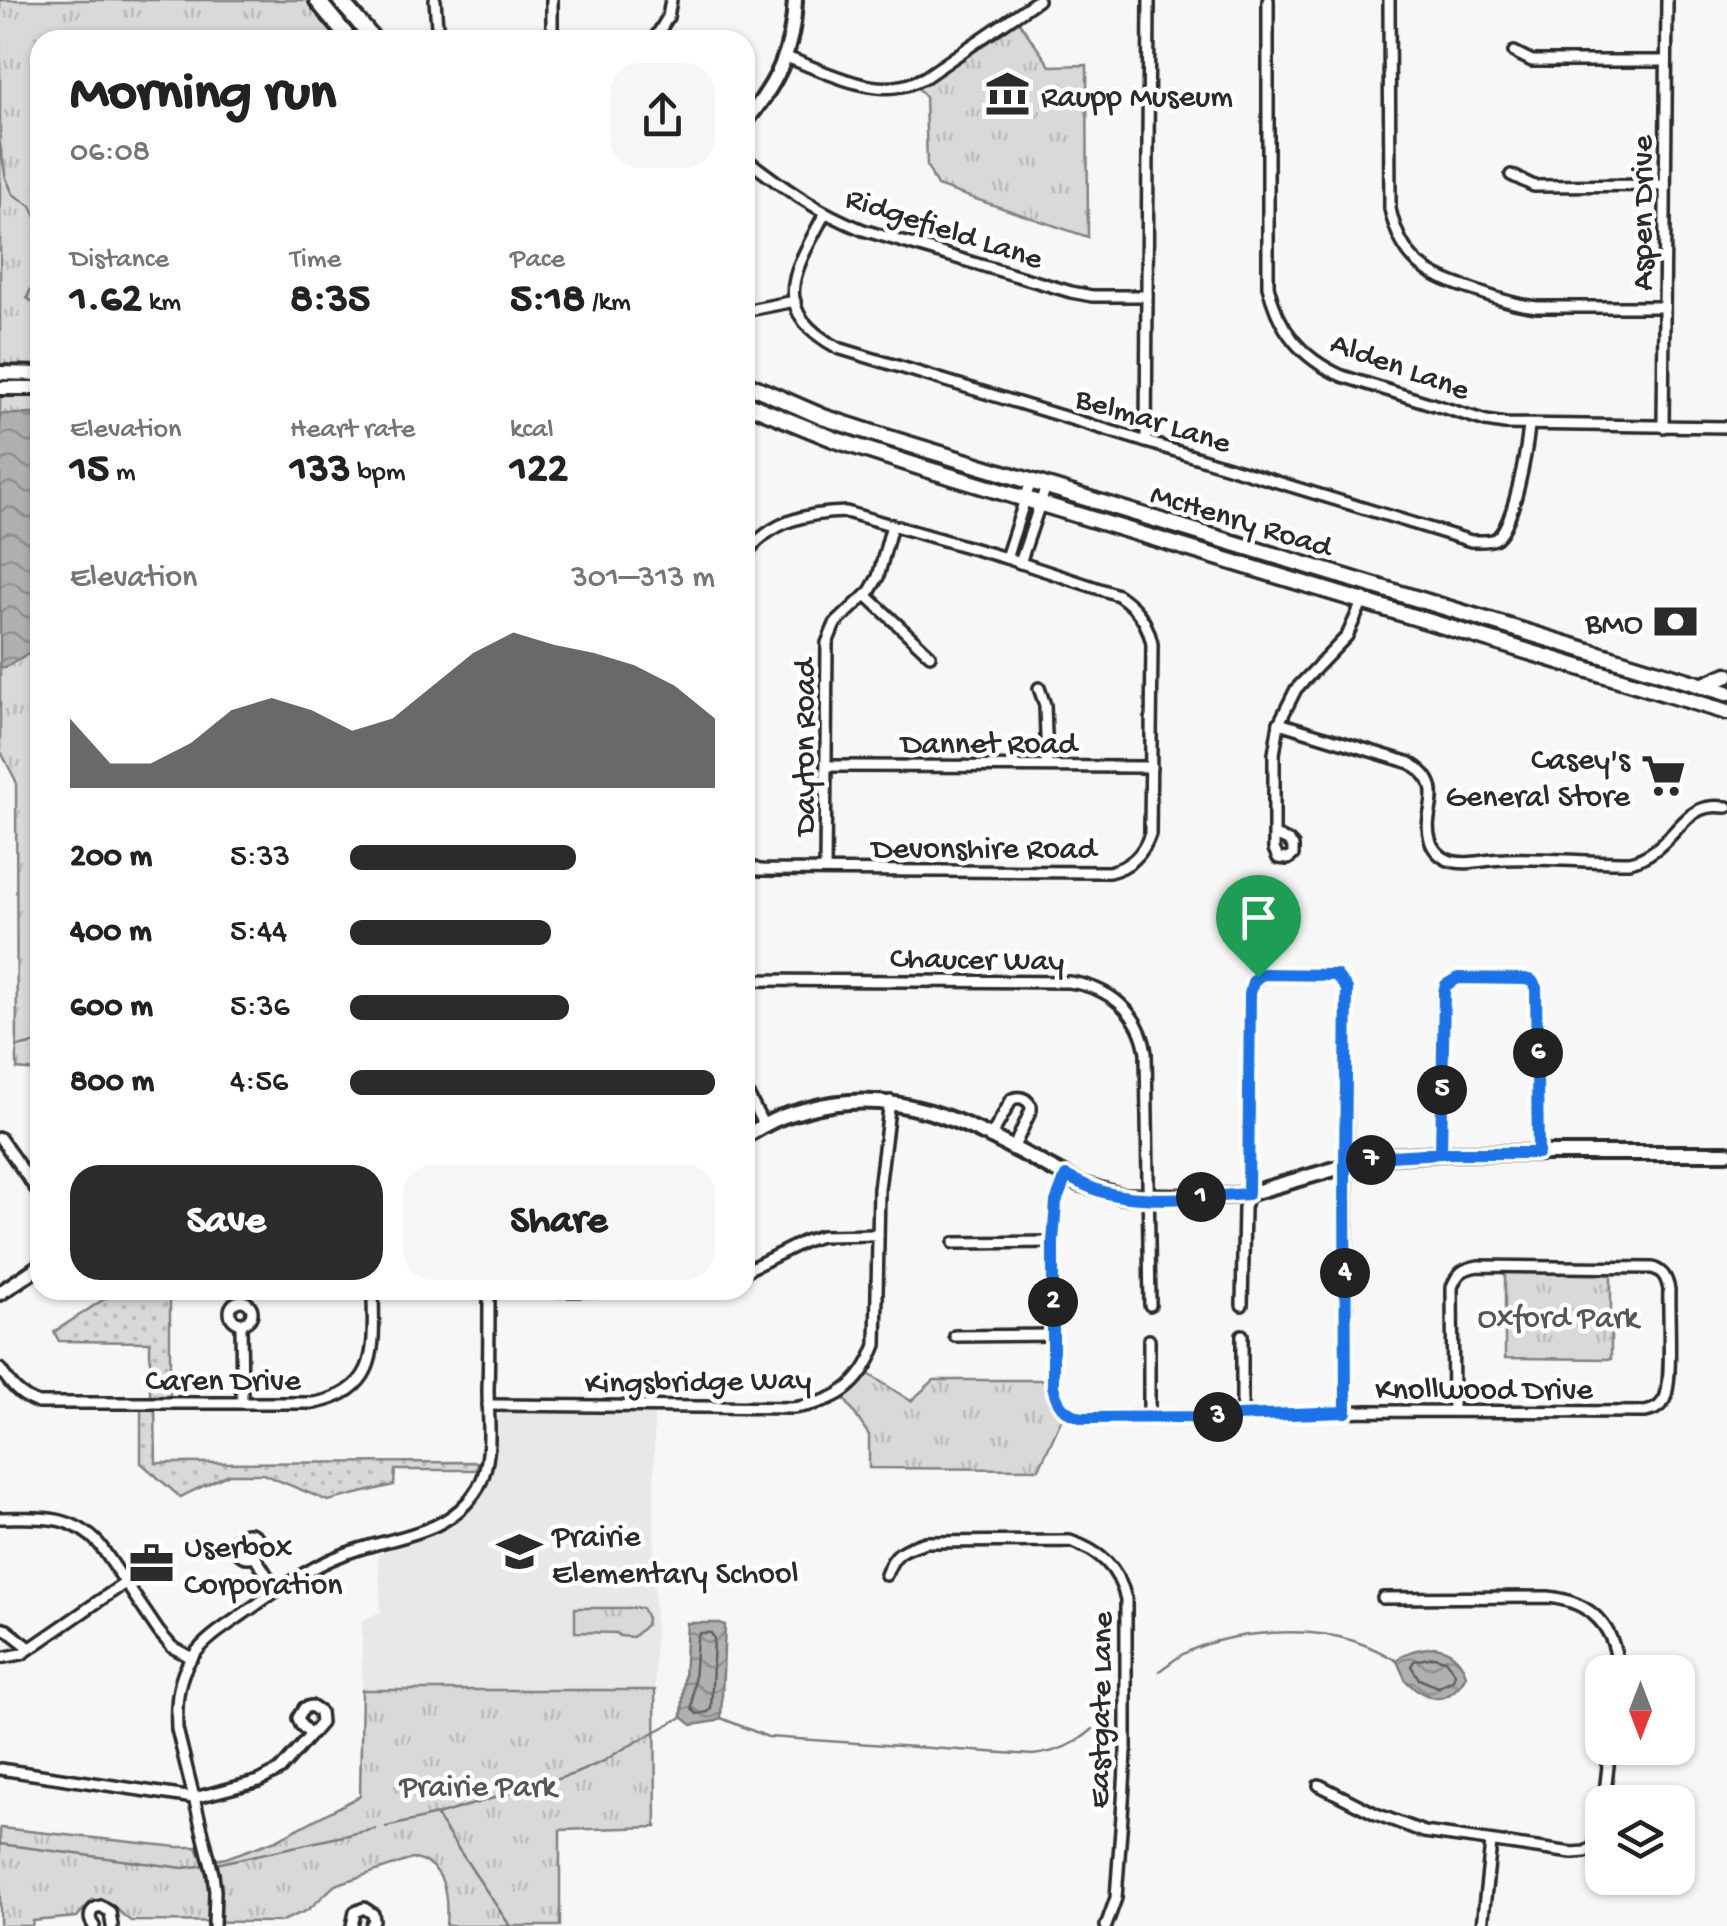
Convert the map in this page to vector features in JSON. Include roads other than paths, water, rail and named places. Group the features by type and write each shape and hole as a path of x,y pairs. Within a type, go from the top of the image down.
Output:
{"main road":[{"path":"316,0 342,30"},
{"path":"340,0 366,30"},
{"name":"McHenry Road","path":"755,388 824,417 1727,693"},
{"name":"McHenry Road","path":"755,406 836,440 1727,712"},
{"path":"1702,686 1727,675"}],"street":[{"path":"435,0 437,30"},
{"path":"552,0 552,30"},
{"path":"660,30 668,18 671,0"},
{"path":"755,108 776,80 786,57 794,0"},
{"path":"786,57 870,86 905,86 924,78 1038,0"},
{"path":"1146,442 1149,0"},
{"name":"Alden Lane","path":"1268,0 1267,276 1270,296 1288,337 1313,360 1342,376 1486,420 1529,426 1727,427"},
{"path":"1389,0 1390,208 1395,231 1409,254 1442,280 1517,305 1664,306"},
{"name":"Aspen Drive","path":"1663,427 1666,0"},
{"path":"1514,52 1532,60 1666,60"},
{"name":"Ridgefield Lane","path":"755,166 790,193 863,230 1071,292 1148,296"},
{"path":"1511,175 1534,186 1665,185"},
{"path":"755,309 795,301 792,282 825,213"},
{"name":"Belmar Lane","path":"795,301 809,328 838,348 1471,541 1494,539 1503,532 1525,462 1529,426"},
{"path":"0,374 30,374"},
{"path":"0,388 30,388"},
{"path":"1020,563 1039,484"},
{"path":"1006,558 1039,484"},
{"name":"Devonshire Road","path":"755,541 775,526 795,518 846,512 1118,595 1146,621 1152,644 1150,834 1137,858 1118,870 755,868"},
{"name":"Dayton Road","path":"826,870 828,643 835,624 866,595 878,576 892,526"},
{"path":"1274,835 1274,754 1279,722 1296,689 1347,636 1368,586"},
{"path":"866,595 930,655"},
{"path":"1039,688 1046,704 1046,766"},
{"path":"1279,722 1410,763 1420,770 1432,793 1430,840 1438,853 1456,862 1504,858 1629,862 1657,851 1699,810 1727,807"},
{"name":"Dannet Road","path":"827,766 1151,767"},
{"path":"1242,1305 1253,982 1263,974 1336,975 1347,989 1346,1412"},
{"path":"1441,1153 1446,985 1458,978 1492,978 1525,979 1536,988 1538,1153"},
{"name":"Chaucer Way","path":"755,980 1069,982 1106,993 1124,1006 1144,1041 1150,1305"},
{"path":"990,1138 1012,1099 1024,1098 1031,1106 1013,1149"},
{"path":"755,1131 781,1117 826,1104 890,1101 952,1118 1103,1192 1149,1197 1248,1194 1391,1156 1727,1154"},
{"name":"Kingsbridge Way","path":"488,1406 793,1408 828,1401 857,1380 876,1345 879,1188 890,1101"},
{"path":"755,1108 764,1126"},
{"path":"0,1138 30,1180"},
{"name":"Knollwood Drive","path":"1066,1176 1056,1202 1053,1242 1053,1386 1057,1402 1064,1410 1083,1418 1656,1410 1668,1388 1668,1290 1661,1271 1464,1268 1452,1286 1452,1411"},
{"path":"755,1266 821,1236 878,1235"},
{"path":"954,1242 1053,1242"},
{"path":"0,1293 30,1273"},
{"name":"Caren Drive","path":"0,1369 13,1388 38,1403 316,1403 345,1394 364,1375 372,1360 373,1300"},
{"path":"214,1926 215,1891 209,1858 177,1729 180,1681 192,1658 210,1638 318,1564 418,1534 444,1522 463,1507 479,1486 488,1456 489,1300"},
{"path":"241,1324 242,1404"},
{"path":"1242,1335 1242,1416"},
{"path":"955,1336 1052,1336"},
{"path":"1148,1340 1148,1417"},
{"path":"0,1518 58,1519 76,1524 90,1534 159,1632 172,1647 192,1658"},
{"name":"Eastgate Lane","path":"886,1575 892,1559 926,1542 1070,1541 1090,1548 1114,1568 1126,1599 1126,1751 1116,1898 1106,1926"},
{"path":"254,1554 276,1591"},
{"path":"0,1658 17,1656 125,1583"},
{"path":"1384,1598 1548,1598 1574,1602 1595,1615 1614,1641 1616,1655"},
{"path":"0,1628 30,1648"},
{"path":"0,1769 194,1798 280,1770 310,1734"},
{"path":"1319,1785 1376,1814 1424,1832 1585,1852"},
{"path":"1482,1926 1491,1842"},
{"path":"94,1926 90,1914 101,1906 110,1912 112,1926"},
{"path":"352,1926 355,1912 364,1908 373,1914 371,1926"}],"water":[{"path":"0,414 30,414 30,652 4,668 0,666"},
{"path":"687,1623 725,1625 721,1718 717,1721 692,1725 682,1717"},
{"path":"1434,1647 1454,1656 1466,1675 1453,1692 1438,1698 1416,1690 1406,1681 1397,1661 1409,1652"}],"waterway":[{"path":"0,145 13,194 30,205"},
{"path":"30,291 30,300"},
{"path":"17,1047 30,1044"},
{"path":"1159,1671 1204,1645 1273,1633 1342,1638 1397,1661"},
{"path":"386,1827 574,1774 682,1717"},
{"path":"721,1718 768,1737 1033,1755 1065,1747 1093,1729"},
{"path":"437,1817 510,1926"},
{"path":"216,1864 375,1829"},
{"path":"0,1844 183,1868 208,1865"}],"place":[{"name":"Raupp Museum","path":"1008,94"},
{"name":"BMO","path":"1676,621"},
{"name":"Casey's General Store","path":"1663,775"},
{"name":"Prairie Elementary School","path":"519,1552"},
{"name":"Userbox Corporation","path":"151,1563"}],"park label":[{"name":"Oxford Park","path":"1558,1315"},
{"name":"Prairie Park","path":"478,1784"}]}
